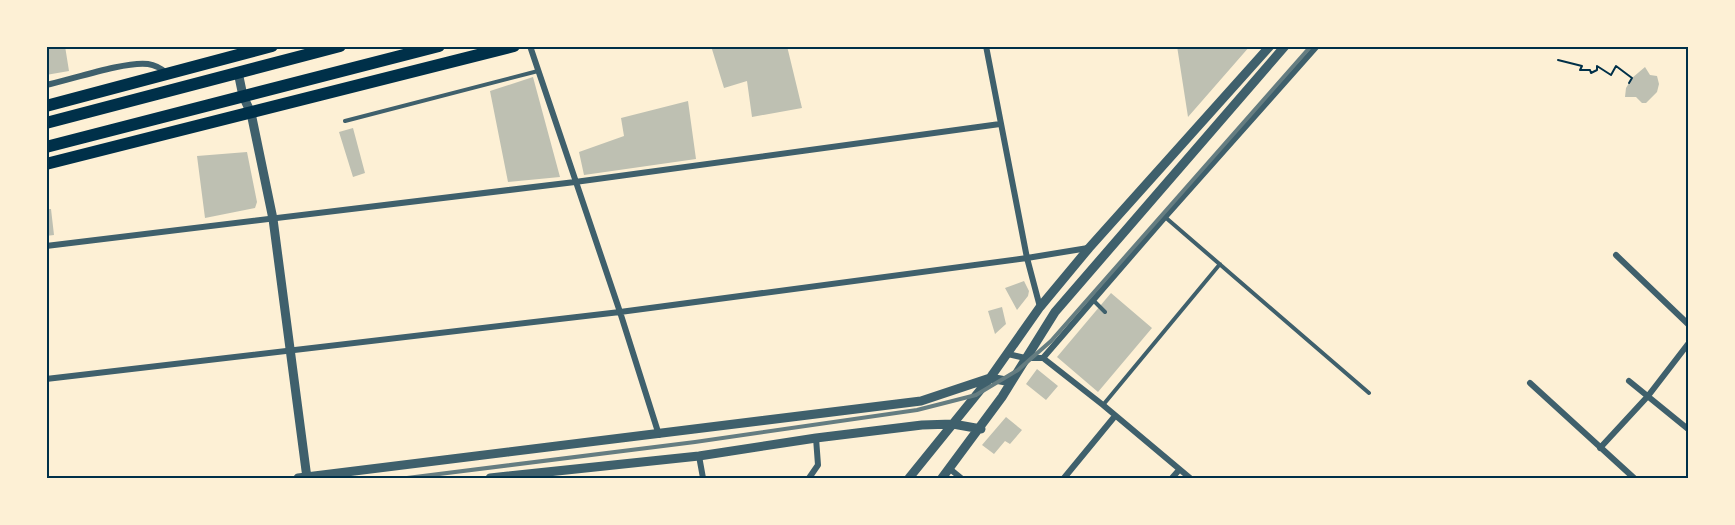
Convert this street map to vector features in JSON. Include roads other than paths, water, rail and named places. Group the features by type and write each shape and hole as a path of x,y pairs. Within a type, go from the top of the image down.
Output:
{"main road":[{"path":"46,106 234,58 247,50 273,46"},
{"path":"46,123 340,46"},
{"path":"46,147 439,46"},
{"path":"46,164 514,46"}],"street":[{"path":"530,46 659,435"},
{"path":"986,46 1027,258 1040,307"},
{"path":"909,478 990,378 1040,307 1089,248 1270,46"},
{"path":"942,478 981,429 1055,312 1285,46"},
{"path":"1043,358 1317,46"},
{"path":"46,85 124,66 147,64 160,67 168,75"},
{"path":"238,72 243,96 251,113 273,219 291,352 304,478 921,401 990,378 1011,382"},
{"path":"46,246 575,182 1000,124"},
{"path":"46,380 620,312 1089,248"},
{"path":"1616,255 1689,324"},
{"path":"1600,447 1648,396 1689,344"},
{"path":"1008,354 1043,358 1190,478"},
{"path":"1629,381 1689,429"},
{"path":"1530,383 1634,478"},
{"path":"1064,478 1115,416"},
{"path":"490,478 699,456 922,425 953,424 981,429"},
{"path":"809,478 818,465 816,438"},
{"path":"699,456 703,478"},
{"path":"950,470 961,478"},
{"path":"1172,478 1179,470"}],"lane":[{"path":"345,121 538,71"},
{"path":"1165,217 1369,393"},
{"path":"1103,405 1220,264"},
{"path":"1092,300 1105,312"}],"railway":[{"path":"407,478 695,442 917,410 976,395 1018,370 1051,341 1311,46"}]}
